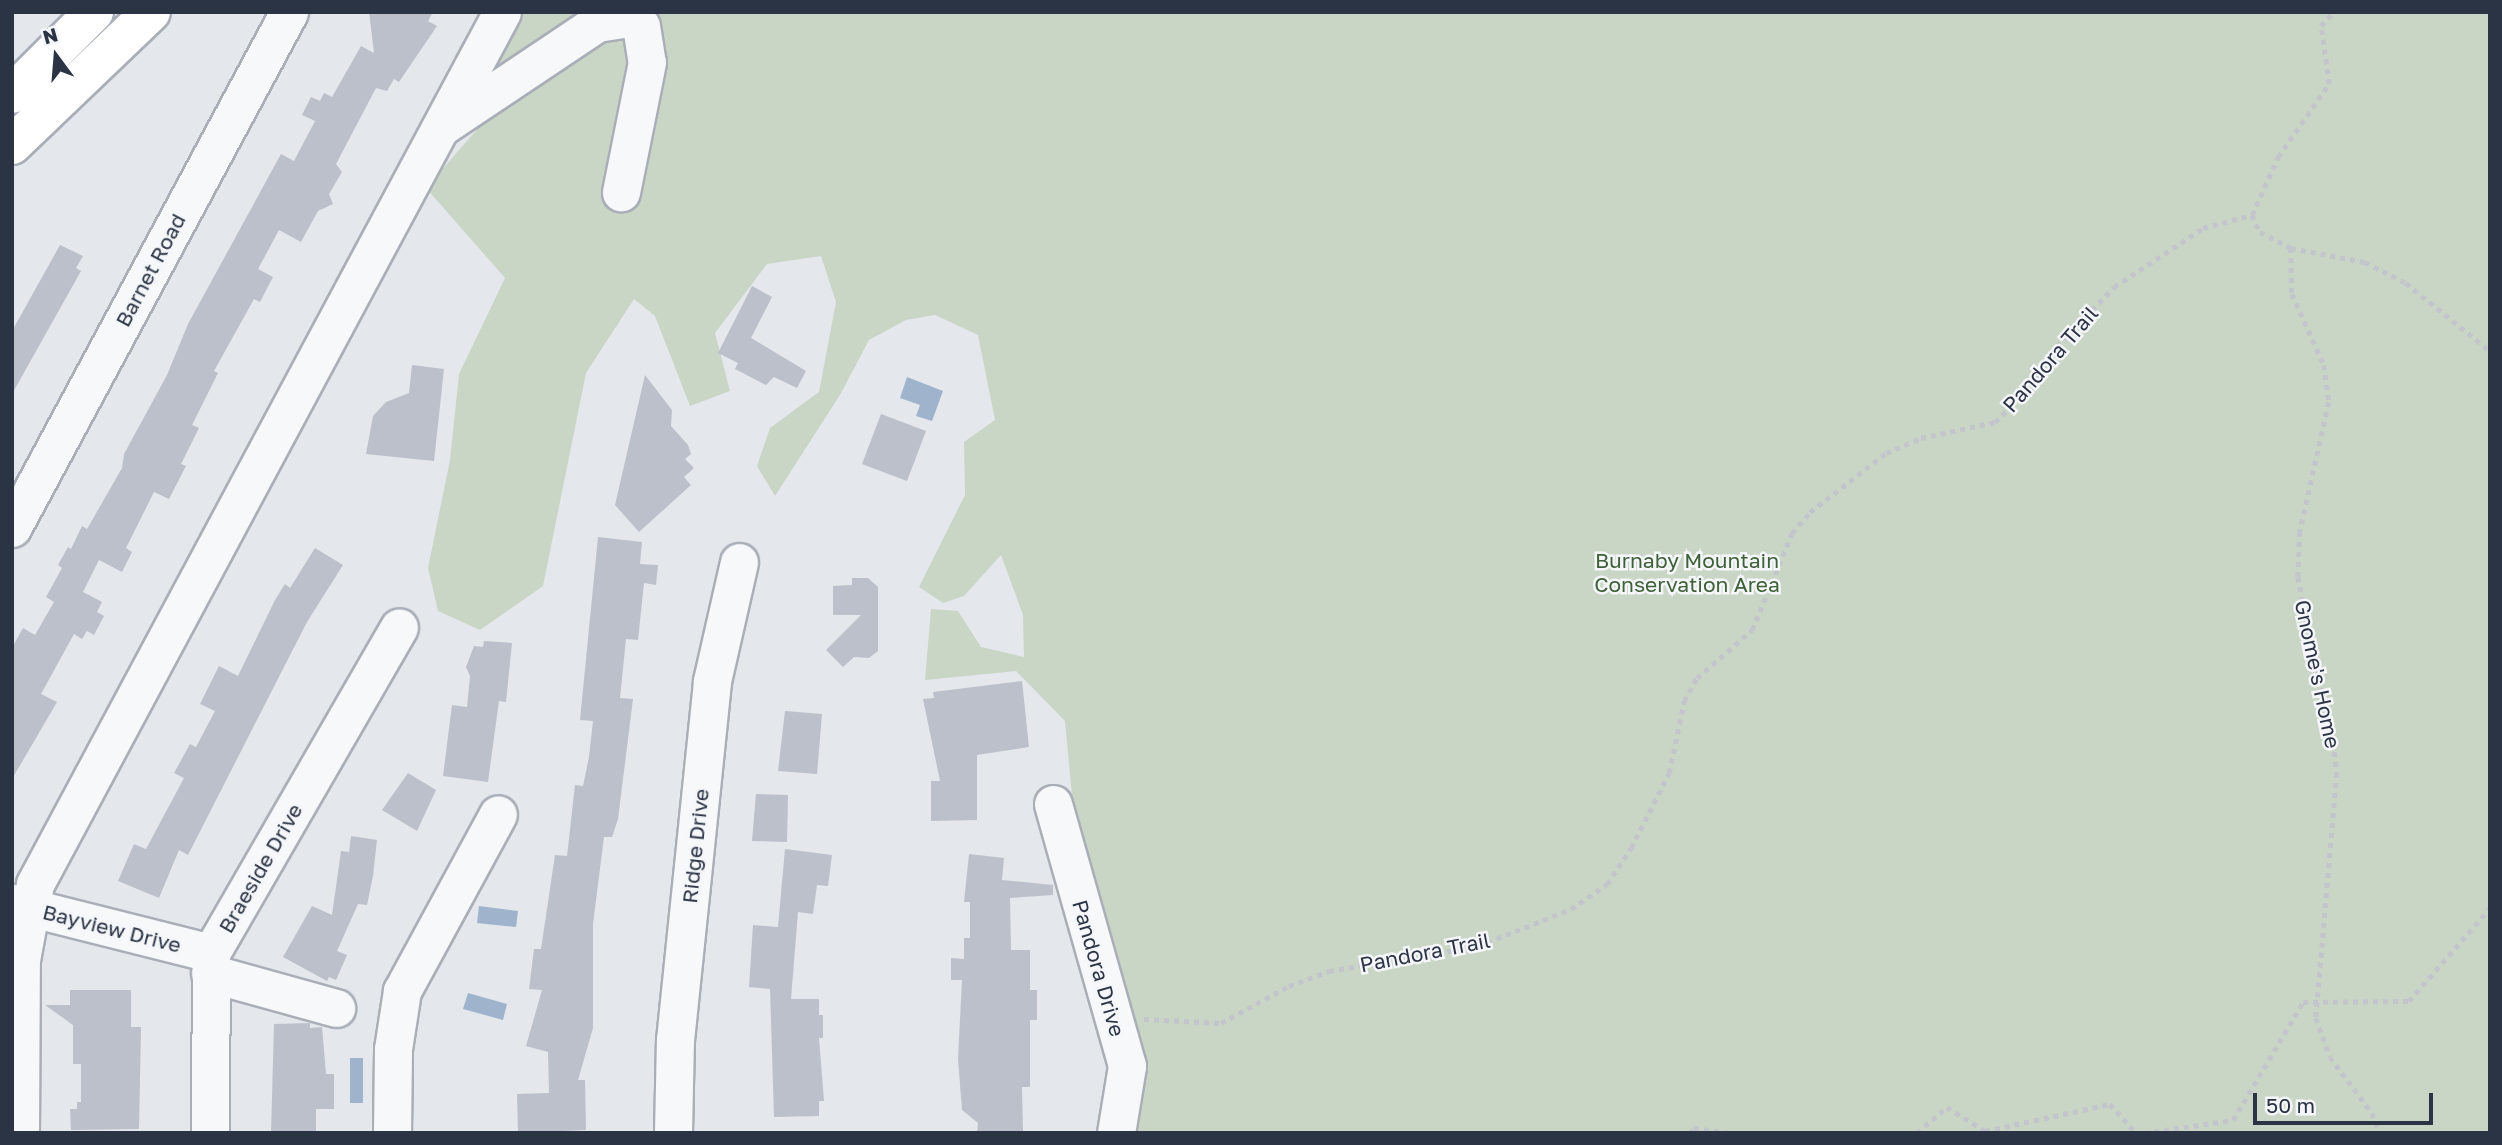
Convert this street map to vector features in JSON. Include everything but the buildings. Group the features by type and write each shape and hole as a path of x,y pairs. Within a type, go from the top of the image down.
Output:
{"main road":[{"path":"12,94 94,12"},
{"path":"12,145 151,12"}],"street":[{"name":"Barnet Road","path":"12,528 289,12"},
{"path":"20,1133 20,905 44,865 502,12"},
{"path":"442,126 589,27 613,17 628,18 641,26 647,62 621,192"},
{"name":"Ridge Drive","path":"673,1133 675,1040 712,681 739,562"},
{"name":"Braeside Drive","path":"210,963 399,628"},
{"name":"Pandora Drive","path":"1053,804 1127,1066 1116,1133"},
{"path":"392,1133 393,1049 402,991 498,814"},
{"name":"Bayview Drive","path":"20,905 210,963 336,1007"},
{"path":"210,963 210,1133"}],"path":[{"path":"2333,12 2321,26 2329,84 2278,157 2252,215 2260,232 2291,248 2365,262 2406,283 2490,351"},
{"name":"Pandora Trail","path":"1112,1017 1221,1023 1289,986 1329,971 1478,946 1571,909 1607,884 1632,848 1670,773 1684,701 1697,678 1752,629 1792,533 1810,512 1886,453 1921,438 1995,422 2024,394 2057,346 2114,288 2203,228 2252,215"},
{"name":"Gnome's Home","path":"2291,248 2292,295 2324,365 2329,402 2300,532 2298,577 2315,669 2331,722 2337,773 2316,1018 2330,1057 2372,1113 2380,1133"},
{"path":"2144,1133 2233,1120 2303,1002 2409,1001 2490,908"},
{"path":"1917,1133 1947,1107 1985,1131 2110,1104 2136,1133"},
{"path":"1690,1133 1694,1128 1728,1133"}],"green space":[{"name":"Burnaby Mountain Conservation Area","path":"487,12 2490,12 2490,1133 1133,1133 1078,859 1065,721 1016,671 925,680 931,609 958,611 981,647 1024,657 1023,615 1001,555 964,596 943,603 919,587 965,495 964,442 995,420 978,335 935,315 906,320 869,340 840,395 775,496 757,466 770,428 819,392 836,302 821,256 767,264 715,333 730,391 690,406 655,316 634,299 586,373 543,586 480,630 438,611 428,568 450,460 459,374 505,278 426,188 487,118"}],"water":[{"path":"907,377 943,391 932,421 916,416 920,405 900,398"},
{"path":"479,906 518,911 516,927 477,923"},
{"path":"468,993 507,1004 503,1020 463,1009"},
{"path":"350,1058 363,1058 363,1103 350,1103"}]}
